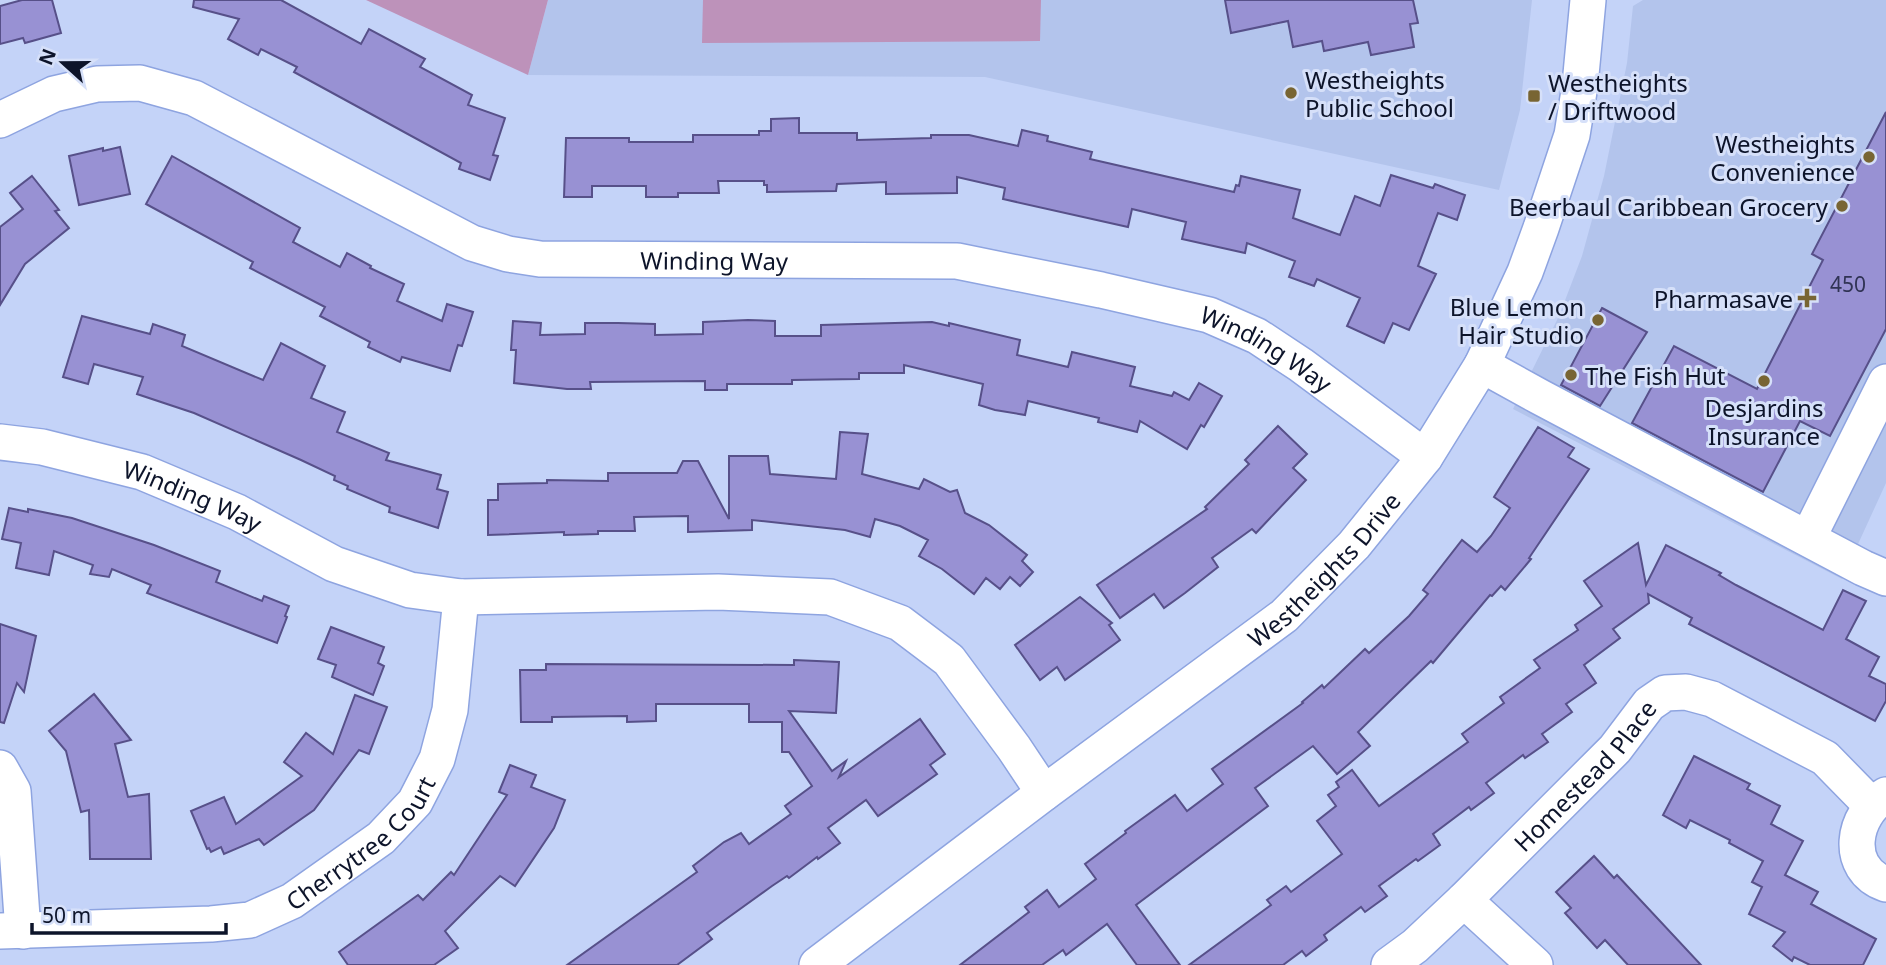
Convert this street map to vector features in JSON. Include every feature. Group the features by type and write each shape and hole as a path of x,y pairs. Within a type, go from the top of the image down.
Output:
{"street":[{"name":"Westheights Drive","path":"817,965 1284,616 1354,545 1425,457 1482,365 1525,272 1572,135 1588,0"},
{"name":"Winding Way","path":"0,120 54,94 97,84 140,83 194,98 471,243 508,254 540,259 957,261 1101,289 1209,315 1257,336 1425,457"},
{"path":"1482,365 1886,578"},
{"path":"1808,538 1886,382"},
{"name":"Winding Way","path":"0,442 42,447 142,472 237,512 334,564 410,590 461,597 718,592 830,597 900,623 949,660 1044,793"},
{"name":"Cherrytree Court","path":"0,768 13,790 11,931 211,924 250,920 292,901 381,838 415,802 437,759 450,710 461,597"},
{"name":"Homestead Place","path":"1389,965 1415,946 1464,900 1615,749 1649,704 1665,692 1686,692 1712,699 1825,758 1878,800 1858,825 1856,842 1860,858 1869,873 1886,884"},
{"path":"1464,900 1535,965"}],"shaded area":[{"path":"366,0 548,0 528,75"},
{"name":"Westheights Public School","path":"548,0 1532,0 1520,110 1499,190 985,77 528,75"},
{"path":"703,0 1041,0 1040,41 702,43"},
{"path":"1643,0 1886,0 1886,483 1842,579 1513,409 1559,316 1582,256 1604,176 1627,63 1633,6"}],"building":[{"path":"22,0 52,0 61,33 25,43 23,38 0,44 0,6"},
{"path":"194,0 281,0 361,44 369,29 425,59 420,67 472,95 468,105 505,118 493,155 498,156 490,180 459,169 461,163 294,72 297,67 261,49 258,55 228,39 239,19 193,7"},
{"path":"1225,0 1413,0 1418,23 1410,24 1414,47 1371,55 1368,42 1324,51 1322,41 1293,47 1288,21 1231,33"},
{"path":"1886,112 1886,329 1830,436 1800,421 1763,492 1632,423 1674,346 1757,389 1823,260 1812,254"},
{"path":"799,118 799,133 857,133 857,140 969,135 1018,146 1022,130 1048,136 1047,141 1092,152 1090,159 1234,192 1236,185 1239,186 1241,176 1300,190 1293,218 1340,235 1355,196 1380,206 1391,175 1433,188 1435,184 1465,195 1457,220 1438,213 1418,266 1436,274 1409,330 1393,323 1384,343 1347,326 1360,298 1317,279 1314,286 1289,277 1295,261 1247,243 1245,253 1182,239 1186,222 1132,209 1128,227 1003,199 1005,188 957,177 957,193 886,194 886,182 837,184 836,191 767,192 764,181 718,181 719,193 678,193 678,197 646,197 646,186 592,186 592,197 564,197 566,138 693,142 693,135 759,135 759,131 771,131 771,119"},
{"path":"120,147 130,194 79,205 69,156"},
{"path":"172,156 300,228 293,242 340,267 347,253 371,266 370,268 404,284 397,301 442,321 447,304 473,312 462,346 458,345 450,371 402,357 400,362 368,347 370,342 320,316 325,307 250,268 253,262 146,204"},
{"path":"32,176 59,210 55,211 69,228 25,264 0,305 0,227 23,209 10,193"},
{"path":"1602,308 1647,332 1600,406 1561,385"},
{"path":"82,316 150,334 153,324 185,335 182,346 263,380 281,343 325,366 311,398 345,412 337,432 389,453 386,460 441,475 437,489 448,492 438,528 389,512 390,507 347,489 348,486 334,480 335,476 301,460 194,413 137,394 143,377 94,364 88,384 63,377"},
{"path":"513,321 541,323 540,335 585,334 585,323 618,323 655,324 655,335 703,334 703,322 775,321 775,336 821,336 821,325 932,322 949,326 949,323 1020,340 1017,355 1068,367 1072,352 1135,367 1130,386 1172,396 1174,392 1189,400 1199,383 1222,396 1187,449 1140,421 1137,432 1098,422 1099,418 1028,401 1025,415 995,410 979,405 983,384 904,365 904,373 859,373 859,379 792,380 792,384 727,384 727,390 705,390 705,381 590,382 591,389 514,383 516,350 511,350"},
{"path":"1278,426 1307,454 1293,468 1306,480 1256,533 1252,529 1212,558 1218,567 1185,593 1164,608 1154,594 1120,618 1097,585 1207,509 1205,507 1249,464 1245,460"},
{"path":"1538,427 1574,448 1568,457 1589,469 1529,558 1531,559 1505,590 1501,586 1490,595 1433,663 1431,661 1358,732 1370,746 1337,774 1313,746 1255,788 1268,806 1136,905 1180,965 1137,965 1107,924 1066,955 1063,950 1042,965 960,965 1029,912 1025,907 1047,890 1059,907 1096,879 1085,864 1175,795 1187,811 1223,784 1212,769 1303,703 1322,685 1324,688 1365,649 1369,653 1409,616 1428,594 1423,590 1462,540 1477,552 1491,536 1510,508 1494,497"},
{"path":"840,432 868,434 862,474 919,489 924,479 950,492 957,490 965,513 989,525 1027,555 1022,561 1033,572 1020,586 1010,577 1000,589 986,578 974,594 942,569 919,556 928,540 900,526 875,519 870,537 845,530 752,520 752,530 688,532 688,516 634,517 635,531 488,535 488,500 498,500 498,484 547,483 547,480 608,481 608,473 677,473 683,461 698,461 729,519 729,456 768,456 770,474 836,479"},
{"path":"9,508 72,518 154,545 220,571 216,582 262,601 264,596 289,606 277,643 147,593 151,585 112,569 109,577 90,574 93,565 54,551 49,575 16,568 21,543 2,539"},
{"path":"1638,543 1646,585 1666,545 1823,630 1843,590 1866,601 1846,639 1879,657 1869,676 1886,684 1886,701 1875,721 1689,624 1692,618 1648,594 1649,603 1613,629 1620,638 1584,665 1596,683 1566,704 1572,712 1542,734 1548,742 1525,758 1523,755 1486,783 1494,793 1471,810 1469,807 1433,834 1440,845 1379,886 1387,896 1365,912 1361,907 1324,935 1327,940 1306,956 1302,951 1283,965 1189,965 1271,905 1267,900 1286,886 1291,892 1342,854 1317,821 1336,806 1328,795 1339,787 1336,782 1352,770 1379,806 1468,742 1462,734 1504,703 1500,697 1540,668 1534,660 1578,630 1575,625 1602,606 1584,581"},
{"path":"1080,597 1112,623 1109,625 1120,640 1065,680 1057,667 1040,680 1015,645"},
{"path":"0,624 36,636 24,692 17,683 4,723 0,722"},
{"path":"331,627 384,647 378,663 384,666 373,695 332,677 336,665 318,659"},
{"path":"794,660 839,662 836,713 789,711 832,771 846,761 839,777 920,719 945,754 930,765 937,774 878,816 866,800 828,828 840,843 789,878 787,876 772,886 707,933 712,939 677,965 567,965 697,872 693,866 724,842 741,833 749,844 791,814 785,806 812,786 789,752 782,752 782,722 749,722 749,704 656,704 656,721 627,722 627,716 552,717 552,722 521,722 520,670 546,670 546,664 794,665"},
{"path":"94,694 131,740 115,744 128,797 149,794 151,859 90,859 89,810 81,812 66,751 49,731"},
{"path":"355,695 387,707 369,754 359,750 314,810 264,845 259,839 224,854 221,847 211,852 207,849 191,811 224,797 236,824 302,776 284,762 306,733 333,754"},
{"path":"1694,756 1750,784 1747,789 1780,806 1771,824 1803,841 1785,875 1818,892 1811,904 1876,939 1863,965 1810,965 1794,957 1792,961 1773,946 1785,932 1749,914 1762,887 1752,882 1763,861 1729,843 1730,840 1690,820 1686,828 1663,815"},
{"path":"510,765 536,775 531,787 565,800 554,828 515,886 500,876 445,931 458,948 434,965 348,965 339,952 418,895 423,900 451,872 454,875 507,795 499,792"},
{"path":"1594,856 1614,878 1617,875 1701,965 1628,965 1605,940 1597,948 1565,913 1571,908 1556,892"}],"place":[{"name":"Westheights Public School","path":"1291,93"},
{"name":"Westheights / Driftwood","path":"1534,96"},
{"name":"Westheights Convenience","path":"1869,157"},
{"name":"Beerbaul Caribbean Grocery","path":"1842,206"},
{"name":"Pharmasave","path":"1807,298"},
{"name":"Blue Lemon Hair Studio","path":"1598,320"},
{"name":"The Fish Hut","path":"1571,375"},
{"name":"Desjardins Insurance","path":"1764,381"}]}
